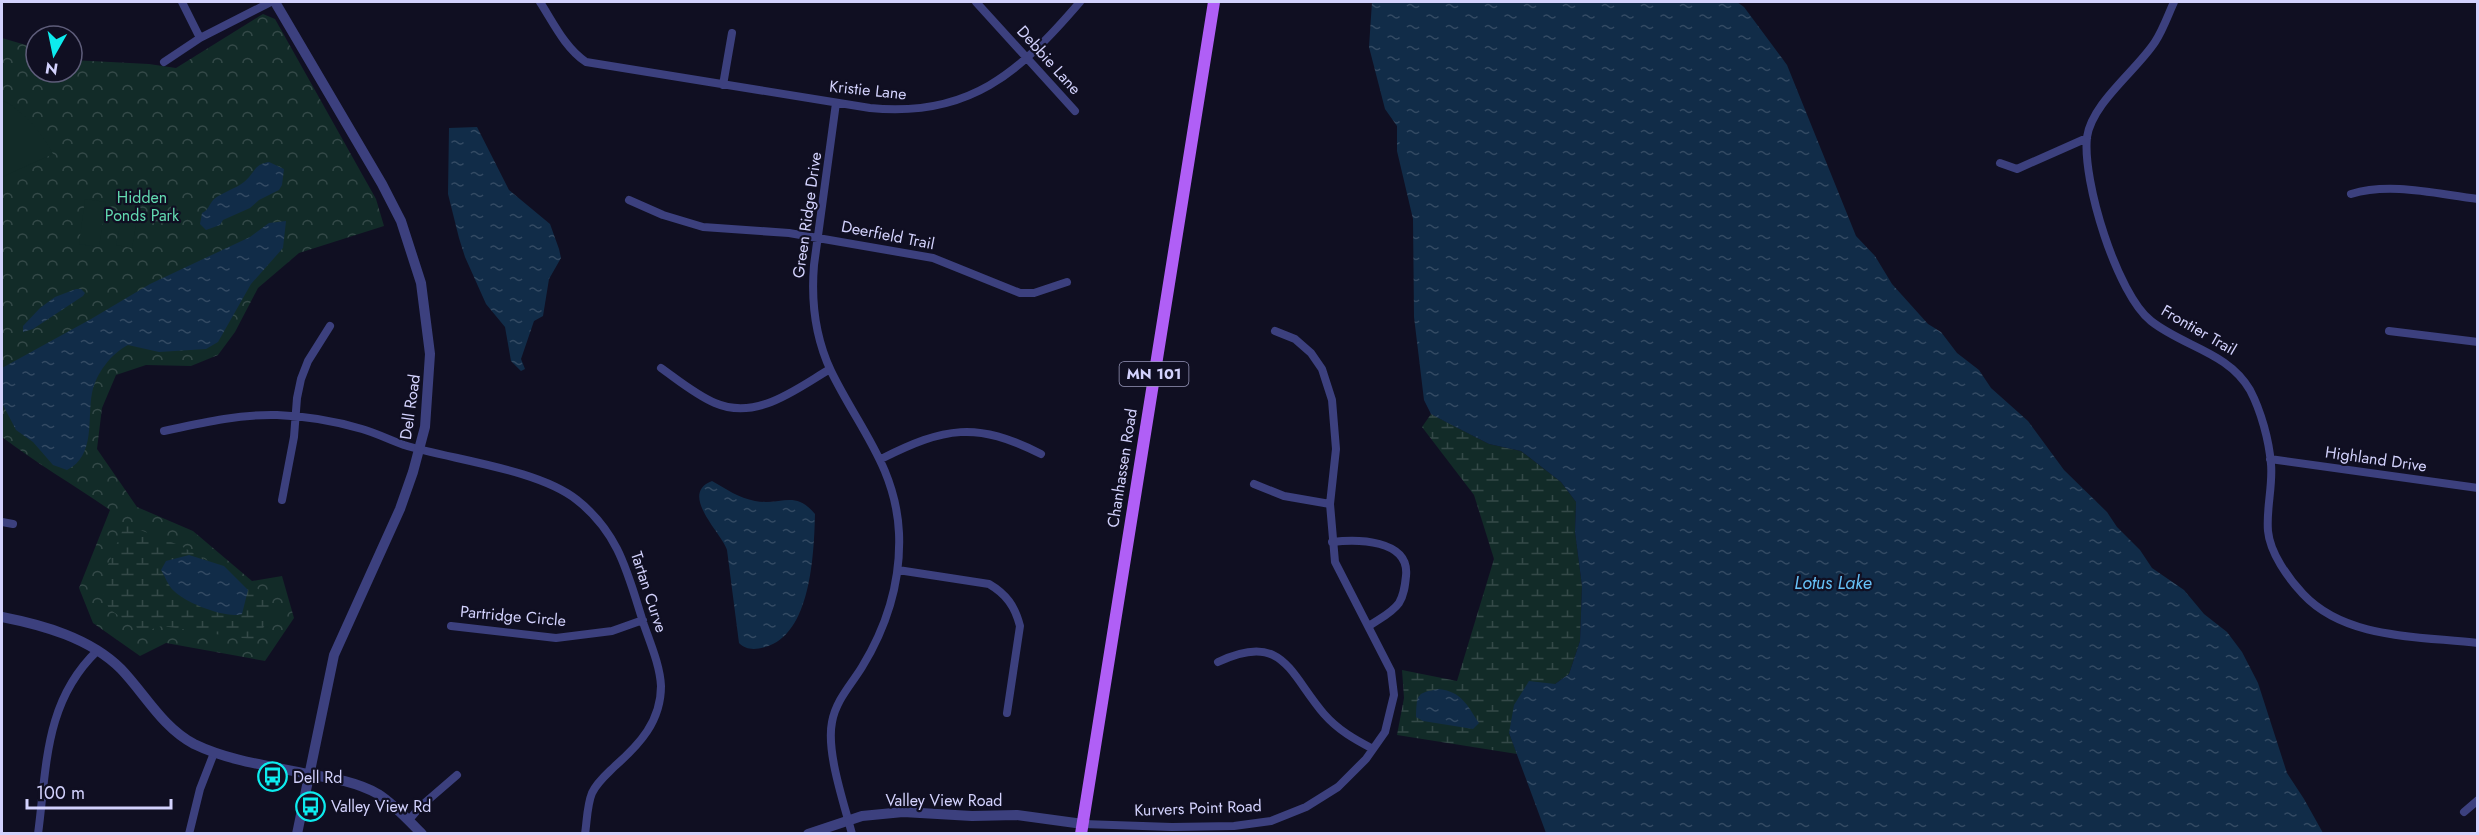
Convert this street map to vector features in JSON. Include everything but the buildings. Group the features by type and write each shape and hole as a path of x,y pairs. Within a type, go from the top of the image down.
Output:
{"main road":[{"name":"Chanhassen Road","path":"1082,829 1214,2"}],"street":[{"path":"182,2 200,38"},
{"path":"164,62 200,38 273,2"},
{"name":"Dell Road","path":"273,2 382,184 411,248 426,309 430,354 427,411 420,448 400,509 334,655 297,834"},
{"name":"Kristie Lane","path":"540,2 568,46 575,55 586,62 897,111 923,109 950,103 974,94 998,81 1027,58 1080,2"},
{"name":"Debbie Lane","path":"976,2 1075,111"},
{"name":"Frontier Trail","path":"2174,2 2155,41 2097,111 2087,138 2091,182 2101,226 2125,286 2152,322 2167,332 2204,349 2235,369 2251,391 2264,427 2270,459 2268,533 2280,563 2304,595 2342,621 2368,630 2478,642"},
{"path":"723,85 732,33"},
{"name":"Green Ridge Drive","path":"836,103 829,169 817,237 812,288 814,312 818,336 830,369 881,459 895,497 899,530 898,570 887,615 876,643 844,693 832,721 832,751 852,834"},
{"path":"2000,163 2017,169 2087,138"},
{"path":"2351,194 2368,189 2389,188 2478,199"},
{"name":"Deerfield Trail","path":"629,200 663,215 703,227 817,237 933,258 1020,293 1034,293 1067,282"},
{"path":"282,500 293,448 301,379 308,361 330,326"},
{"name":"Kurvers Point Road","path":"1082,829 1172,830 1272,821 1306,807 1338,787 1373,750 1385,732 1394,695 1391,671 1335,562 1330,504 1336,449 1332,400 1322,369 1311,353 1295,339 1275,331"},
{"path":"2389,331 2478,342"},
{"path":"661,368 709,400 717,404 741,408 766,405 830,369"},
{"name":"Tartan Curve","path":"164,431 240,417 276,415 333,422 532,478 554,486 575,498 592,513 620,551 658,666 661,685 660,704 654,722 644,739 600,780 592,793 585,834"},
{"path":"881,459 932,436 978,431 1001,436 1041,454"},
{"name":"Highland Drive","path":"2270,459 2478,488"},
{"path":"1254,484 1284,496 1330,504"},
{"path":"2,522 13,524"},
{"path":"1332,542 1358,539 1390,548 1398,554 1407,569 1405,588 1400,601 1393,610 1369,626"},
{"path":"898,570 989,584 1010,601 1017,612 1020,633 1007,713"},
{"path":"2,617 58,632 97,651 120,668 163,719 192,743 214,753 357,784 377,794 409,820 422,834"},
{"name":"Partridge Circle","path":"451,626 556,638 612,631 643,620"},
{"path":"38,834 45,758 58,711 68,689 86,662 97,651"},
{"path":"1218,662 1233,655 1255,651 1276,656 1287,663 1310,697 1342,733 1373,750"},
{"path":"189,834 200,789 214,753"},
{"path":"409,820 420,807 457,775"},
{"path":"2464,812 2478,800"},
{"name":"Valley View Road","path":"808,834 862,816 925,812 972,816 1017,815 1082,829"}],"green space":[{"name":"Hidden Ponds Park","path":"263,14 275,19 376,199 384,226 299,253 258,288 235,332 218,355 191,366 146,365 116,375 102,408 97,449 137,507 193,531 252,581 282,576 294,618 265,661 166,643 140,656 93,623 79,588 110,510 2,437 2,38 24,44 24,84 84,84 84,61 149,64 176,68"},
{"path":"2,100 32,123 53,154 2,177"},
{"path":"85,199 106,202 99,247 79,244"},
{"path":"123,210 138,213 132,248 116,245"},
{"path":"1431,414 1489,444 1521,451 1561,482 1576,502 1575,532 1582,586 1580,641 1569,674 1555,684 1509,733 1517,754 1397,735 1404,698 1402,670 1457,681 1494,559 1474,495 1422,427"},
{"path":"125,524 181,546 267,594 271,607 270,613 266,624 255,640 162,626 143,632 109,609 100,584"}],"water":[{"name":"Lotus Lake","path":"1372,2 1737,2 1744,7 1787,65 1856,236 1875,256 1892,284 1928,324 1941,332 1957,353 1979,370 1991,388 2028,421 2064,470 2107,512 2117,527 2140,550 2152,568 2184,590 2204,614 2227,632 2242,652 2258,683 2287,773 2323,833 1546,833 1509,733 1514,705 1529,681 1555,684 1569,674 1580,641 1582,586 1575,532 1576,502 1561,482 1521,451 1489,444 1446,422 1431,414 1424,400 1414,317 1413,219 1397,151 1397,126 1385,109 1369,47"},
{"path":"477,127 509,190 550,224 561,258 549,279 543,316 534,321 521,359 525,369 521,371 511,361 505,327 486,304 465,257 448,194 449,128"},
{"path":"269,162 284,169 279,190 259,200 250,208 223,220 220,225 206,230 200,224 202,213 214,199 247,179 257,167"},
{"path":"286,221 283,248 251,284 218,342 206,349 159,352 128,345 110,359 94,386 89,436 82,456 76,464 67,470 53,465 33,442 16,430 2,403 2,368 150,284 250,237 269,223"},
{"path":"81,289 85,293 83,296 33,329 23,332 23,326 40,308 55,297"},
{"path":"712,481 749,500 801,502 815,514 811,570 801,610 792,627 780,639 765,647 751,649 739,643 727,550 700,504 699,495 703,487"},
{"path":"189,555 224,566 248,590 242,614 226,614 207,609 180,596 172,589 161,570 166,561"},
{"path":"1439,689 1453,693 1463,700 1479,723 1473,729 1423,721 1416,717 1419,696"}],"place":[{"name":"Dell Rd","path":"272,777"},
{"name":"Valley View Rd","path":"310,806"}]}
